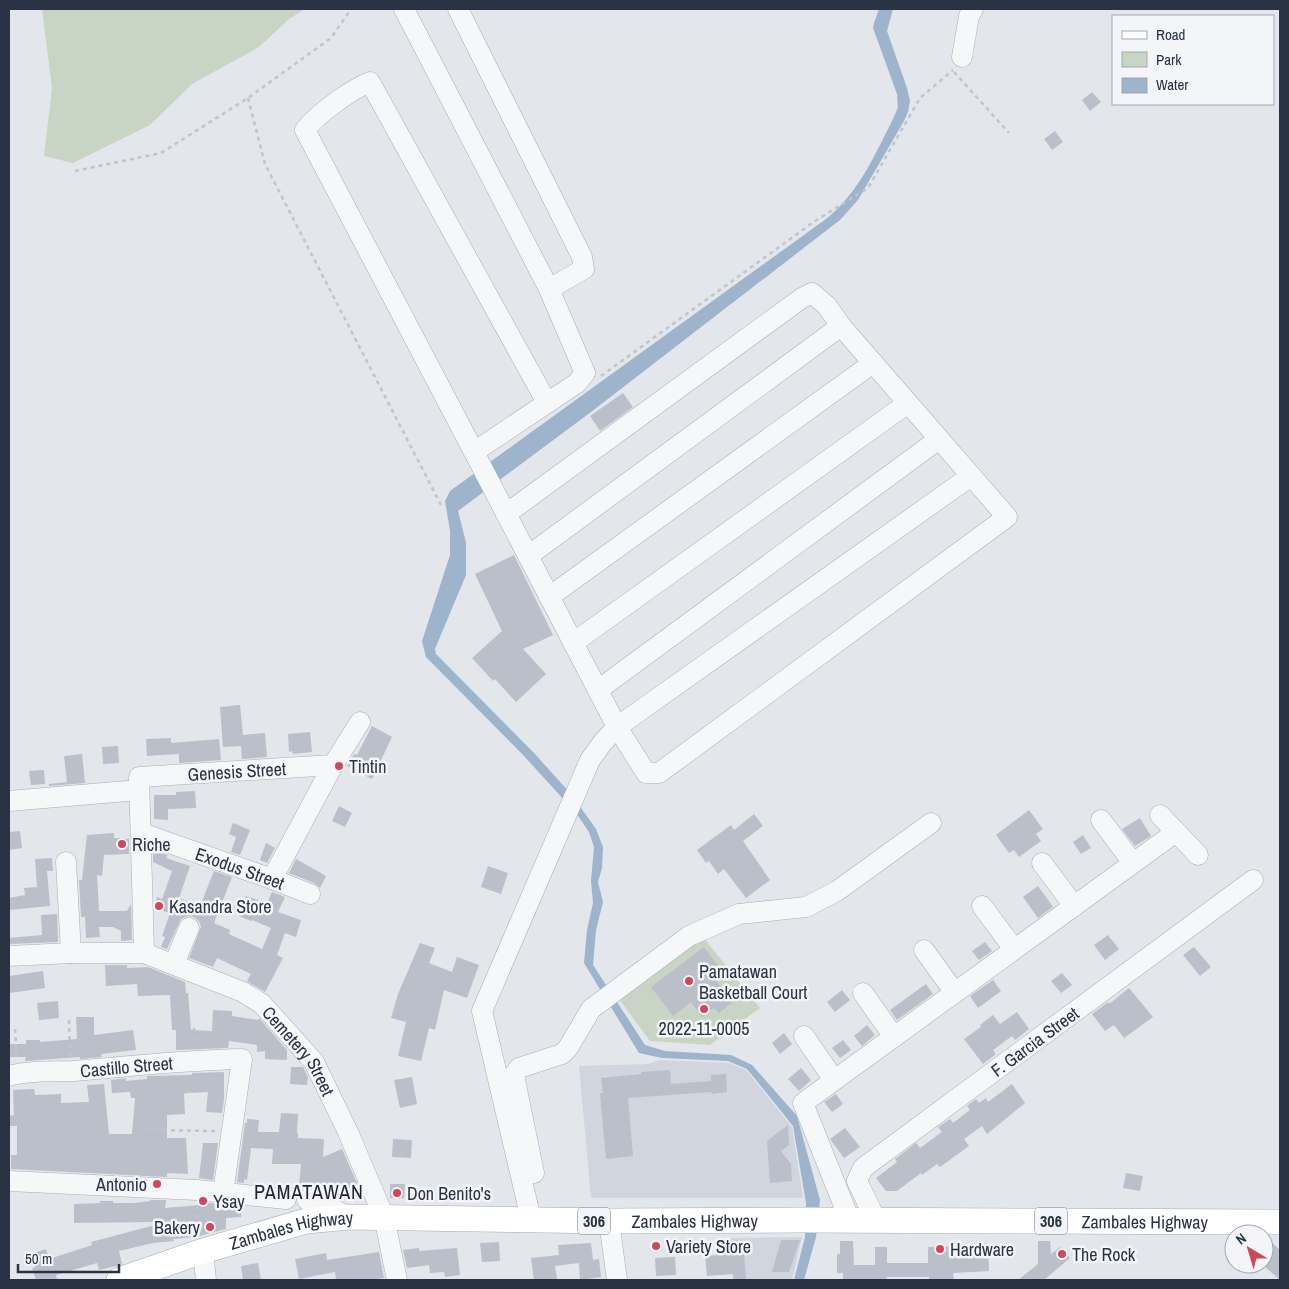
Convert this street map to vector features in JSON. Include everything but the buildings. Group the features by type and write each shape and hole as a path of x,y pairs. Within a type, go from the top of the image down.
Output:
{"main road":[{"name":"Zambales Highway","path":"119,1280 201,1252 306,1221 350,1217 609,1221 1280,1222"}],"street":[{"path":"404,9 550,289 585,373 577,383 546,403 478,459"},
{"path":"458,9 582,257 584,269 550,289"},
{"path":"958,64 969,16 973,9"},
{"path":"506,514 802,298 812,293 827,306 841,326 1007,517 659,773 646,773 617,727 305,130 312,120 360,86 370,82 546,403"},
{"path":"528,556 841,326"},
{"path":"550,597 873,362"},
{"path":"573,643 908,403"},
{"path":"598,690 939,439"},
{"path":"537,1219 482,1011 590,760 617,727 971,476"},
{"path":"272,879 333,765 360,722"},
{"name":"Genesis Street","path":"139,784 333,765"},
{"path":"9,802 139,784 144,953"},
{"path":"1160,815 1198,856"},
{"path":"1101,820 1133,863"},
{"path":"537,1219 514,1075 519,1068 562,1054 568,1048 591,1008 689,936 739,914 806,907 837,891 931,823"},
{"path":"850,1221 803,1103 1176,832"},
{"name":"Exodus Street","path":"141,833 310,894"},
{"path":"66,862 71,953"},
{"path":"1042,863 1074,906"},
{"name":"F. Garcia Street","path":"876,1220 857,1181 863,1168 1253,880"},
{"path":"982,906 1014,949"},
{"path":"174,964 189,928"},
{"path":"924,950 955,993"},
{"name":"Cemetery Street","path":"9,956 71,953 144,953 243,992 262,1004 314,1062 348,1132 384,1217 397,1280"},
{"path":"863,993 894,1037"},
{"path":"804,1036 834,1080"},
{"name":"Castillo Street","path":"13,1074 196,1060 242,1059 231,1131"},
{"path":"223,1192 231,1131"},
{"path":"9,1181 197,1190 286,1199"},
{"path":"307,1200 350,1217"},
{"path":"609,1221 617,1280"},
{"path":"201,1252 206,1280"}],"path":[{"path":"75,171 161,153 248,98 331,38 349,12 349,9"},
{"path":"600,377 815,221 865,190 870,185 920,98 958,64 1009,133"},
{"path":"248,98 265,164 441,505"},
{"path":"69,1020 70,1071"},
{"path":"13,1074 15,1029"},
{"path":"147,1130 231,1131"},
{"path":"197,1190 201,1252"}],"shaded area":[{"path":"660,1060 729,1063 746,1070 792,1127 803,1198 591,1198 579,1066 649,1064"},
{"path":"802,1237 792,1280 733,1280 727,1238"}],"green space":[{"path":"42,9 305,9 289,19 259,47 192,84 150,125 73,163 44,156 52,88"},
{"path":"703,937 760,1008 710,1045 650,1041 619,999"}],"water":[{"path":"879,9 893,9 887,31 910,101 904,121 858,200 840,220 591,412 458,511 466,543 466,575 435,649 436,654 534,753 571,794 596,829 603,847 602,868 598,882 603,902 596,930 593,965 645,1045 665,1051 731,1055 752,1065 797,1116 820,1200 816,1237 804,1280 794,1280 805,1237 806,1203 793,1126 747,1069 728,1061 662,1058 639,1053 584,963 587,930 593,903 591,881 594,847 589,832 576,813 524,756 426,657 422,641 450,555 450,531 445,501 450,491 826,219 838,209 857,185 873,159 898,107 897,94 873,28"}],"place":[{"name":"Tintin","path":"339,766"},
{"name":"Riche","path":"122,844"},
{"name":"Kasandra Store","path":"159,906"},
{"name":"Pamatawan Basketball Court","path":"689,981"},
{"name":"2022-11-0005","path":"704,1009"},
{"name":"Antonio","path":"157,1184"},
{"name":"Don Benito's","path":"397,1193"},
{"name":"Ysay","path":"203,1201"},
{"name":"Bakery","path":"210,1227"},
{"name":"Variety Store","path":"656,1246"},
{"name":"Hardware","path":"940,1249"},
{"name":"The Rock","path":"1062,1254"}],"district":[{"name":"PAMATAWAN","path":"309,1191"}]}
